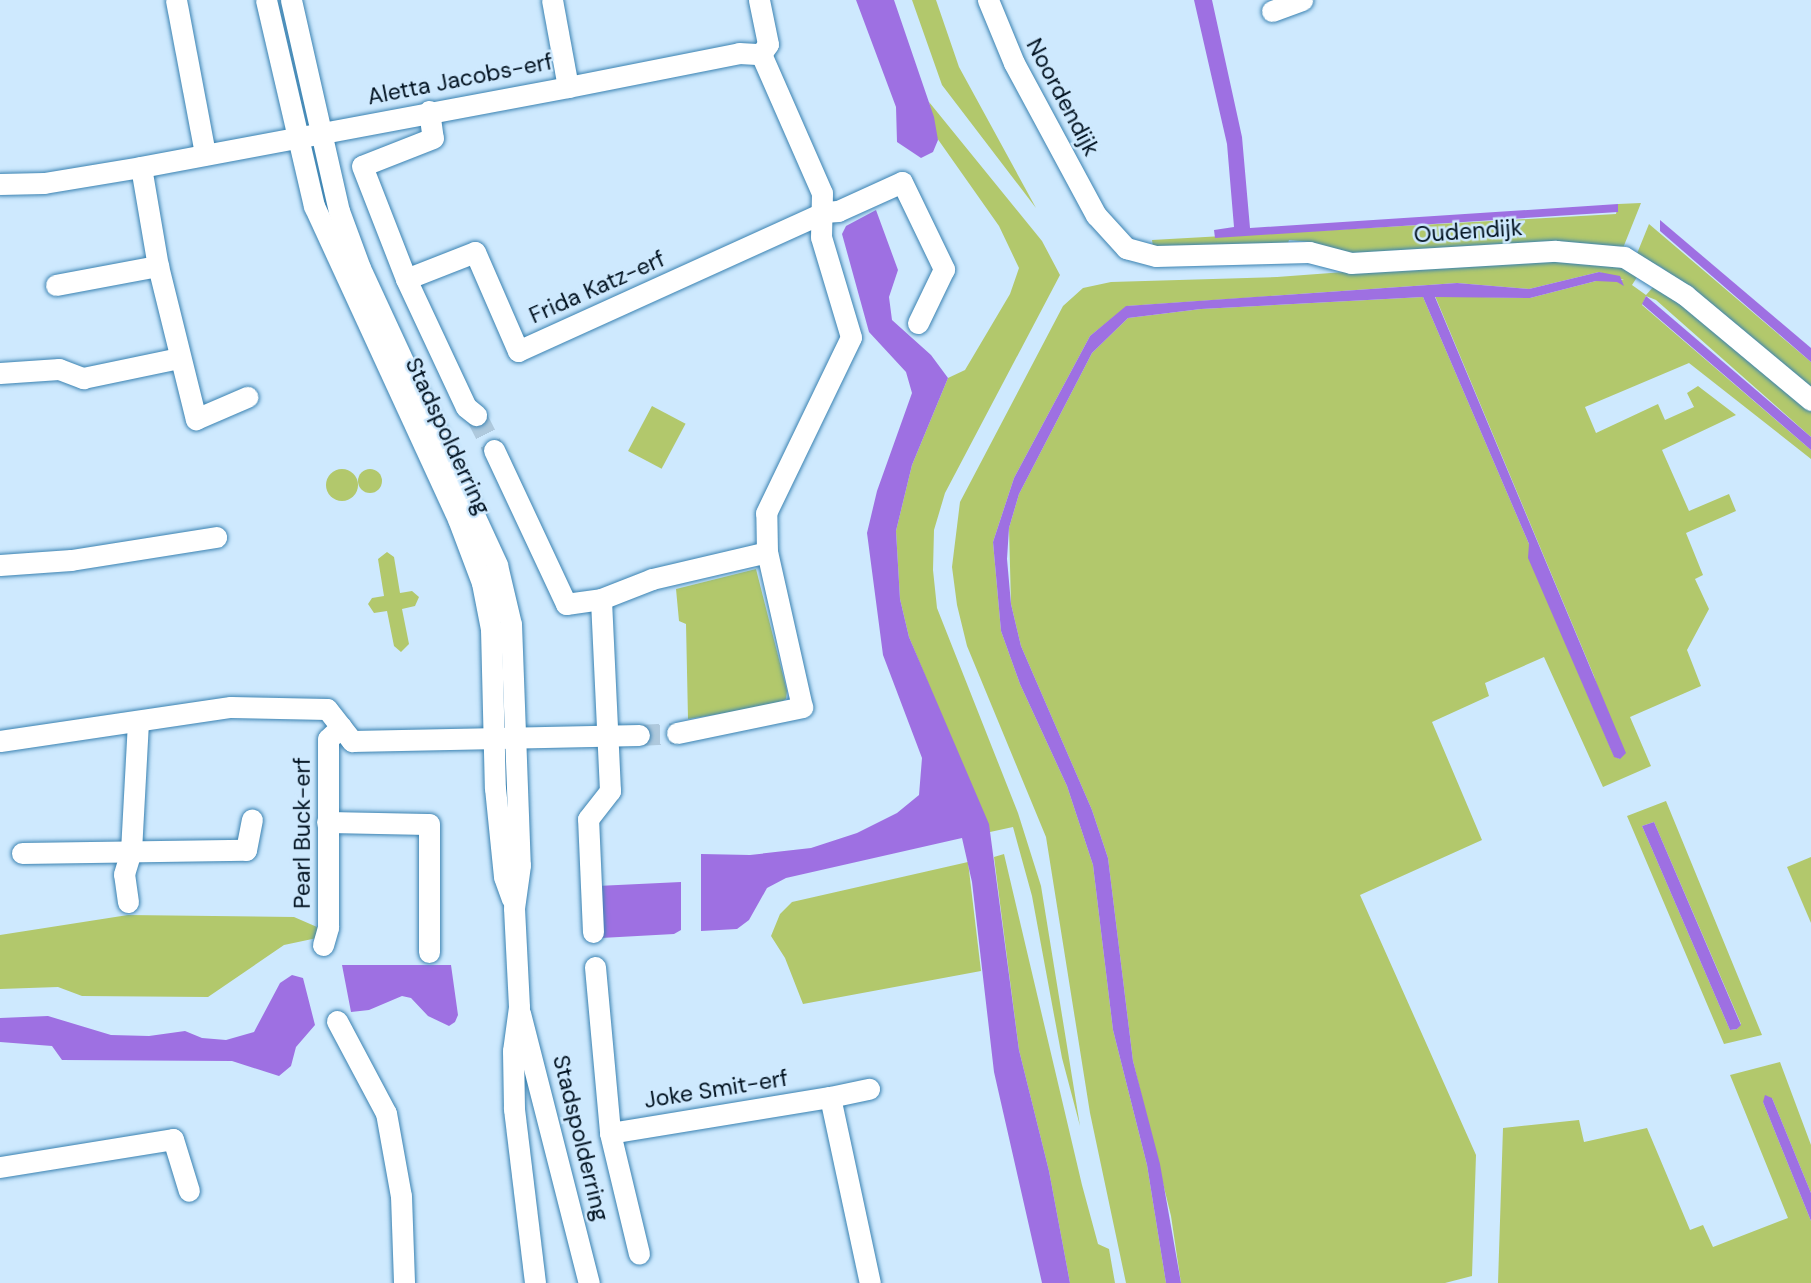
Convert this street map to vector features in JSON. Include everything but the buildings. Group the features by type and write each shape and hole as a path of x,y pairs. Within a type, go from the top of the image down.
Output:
{"street":[{"path":"176,0 205,154"},
{"name":"Stadspolderring","path":"266,0 297,136 323,227 475,559 491,629 494,739 505,877 514,908"},
{"name":"Stadspolderring","path":"291,0 339,211 360,268 497,565 510,624 517,737 520,865 514,908 519,1007 513,1051 514,1109 535,1283"},
{"name":"Aletta Jacobs-erf","path":"0,184 44,183 141,167 568,87 552,0"},
{"path":"759,0 768,44 761,54"},
{"name":"Noordendijk","path":"988,0 1014,63 1096,215"},
{"path":"1272,11 1303,0"},
{"path":"568,87 739,53 761,54"},
{"path":"677,733 803,707 767,552 766,513 851,337 821,237 824,212 822,193 761,54"},
{"path":"429,111 433,138 362,166 406,279 466,407 476,415"},
{"path":"141,167 158,266 178,358 195,418 247,397"},
{"path":"824,212 838,212 902,182 944,269 918,323"},
{"name":"Frida Katz-erf","path":"406,279 475,252 518,351 824,212"},
{"name":"Oudendijk","path":"1096,215 1126,248 1156,256 1309,252 1351,263 1556,251 1624,257 1685,295 1811,400"},
{"path":"56,285 158,266"},
{"path":"0,373 60,369 83,377 178,358"},
{"path":"494,450 566,604 627,593 648,580 767,552"},
{"path":"0,565 71,560 216,537"},
{"path":"593,932 588,819 610,791 601,599"},
{"path":"0,741 138,723 231,707 327,709 352,741 639,735"},
{"path":"128,902 124,874 131,851 138,723"},
{"name":"Pearl Buck-erf","path":"323,945 328,927 328,739 341,727"},
{"path":"22,853 246,850 252,820"},
{"path":"327,822 429,824 429,952"},
{"path":"595,967 610,1133 639,1254"},
{"name":"Stadspolderring","path":"519,1007 589,1283"},
{"path":"337,1021 386,1113 401,1196 404,1283"},
{"name":"Joke Smit-erf","path":"610,1133 869,1089"},
{"path":"830,1097 870,1283"},
{"path":"0,1167 173,1139 189,1191"}],"green space":[{"path":"912,0 936,0 959,67 1036,208 942,85"},
{"path":"929,102 1042,241 1060,275 945,493 934,530 933,570 937,608 1018,813 1041,886 1080,1126 1062,1058 1032,896 1013,827 990,832 909,637 900,599 896,531 912,465 948,378 965,370 1010,294 1019,268 999,226 937,138"},
{"path":"1641,203 1623,248 1332,254 1311,242 1289,240 1287,246 1153,247 1152,240 1616,214 1618,204"},
{"path":"1649,224 1811,362 1811,393 1661,267 1636,256"},
{"path":"1573,255 1641,271 1632,285 1646,295 1654,286 1693,309 1811,412 1811,437 1656,300 1646,296 1642,305 1811,450 1811,459 1689,363 1585,407 1596,433 1658,404 1665,420 1694,407 1687,393 1698,386 1736,415 1662,450 1689,511 1729,494 1736,511 1686,533 1703,575 1695,579 1709,609 1687,650 1701,686 1630,717 1651,766 1603,787 1544,657 1485,683 1489,696 1432,722 1482,840 1360,895 1476,1155 1472,1276 1445,1283 1181,1283 1171,1216 1133,1061 1108,858 1092,810 1021,646 1011,604 1009,528 1019,494 1092,353 1128,318 1201,309 1423,297 1529,544 1529,558 1614,756 1620,759 1594,676 1435,296 1530,298 1596,281 1624,280 1599,272 1529,289 1457,283 1127,306 1090,336 1014,478 993,542 1001,631 1020,684 1067,786 1093,865 1113,1030 1147,1165 1166,1283 1126,1283 1090,1113 1046,837 967,646 957,605 952,567 960,502 1063,306 1083,288 1111,282 1277,277"},
{"path":"652,406 686,424 662,469 628,451"},
{"path":"342,469 353,474 358,485 353,496 342,501 331,496 326,485 331,474"},
{"path":"370,469 378,473 382,481 378,489 370,493 362,489 358,481 362,473"},
{"path":"387,552 394,557 400,593 412,591 419,597 415,606 402,609 409,644 401,652 394,646 387,611 374,613 368,604 372,598 384,596 378,559"},
{"path":"756,569 787,691 786,699 776,705 688,719 686,624 679,621 676,589"},
{"path":"1666,801 1762,1035 1724,1044 1627,816","holes":["1654,822 1741,1024 1737,1029 1730,1030 1642,826"]},
{"path":"1004,854 1082,1185 1098,1244 1109,1249 1115,1283 1070,1283 1049,1171 1019,1050 994,857"},
{"path":"1811,857 1811,923 1787,867"},
{"path":"968,862 981,971 803,1004 785,958 771,936 780,914 792,902"},
{"path":"128,915 294,917 317,927 317,938 284,945 208,997 82,996 58,987 0,989 0,935"},
{"path":"1780,1062 1811,1145 1811,1193 1772,1098 1763,1102 1811,1221 1811,1283 1498,1283 1503,1128 1579,1120 1584,1142 1647,1128 1690,1230 1703,1225 1713,1247 1788,1218 1730,1075"}],"shaded area":[{"path":"856,0 894,0 934,117 938,140 933,152 921,158 897,142 896,107"},
{"path":"1194,0 1212,0 1242,137 1250,228 1618,204 1618,212 1215,238 1214,230 1234,227 1227,144"},
{"path":"876,210 898,270 889,297 892,320 931,355 948,378 912,465 896,531 900,599 909,637 989,824 1019,1050 1049,1171 1070,1283 1042,1283 994,1072 972,882 962,838 786,878 767,888 749,920 737,929 701,931 701,854 750,855 811,848 857,833 897,813 919,795 922,758 883,655 867,533 877,491 912,393 906,372 869,332 842,234 846,226"},
{"path":"1660,220 1811,348 1811,362 1660,231"},
{"path":"1599,272 1620,276 1624,286 1617,282 1596,281 1530,298 1435,297 1626,753 1620,759 1614,757 1528,558 1529,544 1423,297 1201,309 1128,318 1092,353 1019,494 1009,528 1007,559 1011,604 1021,646 1092,810 1108,858 1133,1061 1160,1164 1181,1283 1166,1283 1147,1165 1113,1030 1093,865 1067,786 1020,684 1001,631 993,542 1014,478 1090,336 1126,306 1457,283 1529,289"},
{"path":"1646,296 1811,437 1811,450 1642,304"},
{"path":"1654,822 1741,1025 1737,1029 1730,1030 1642,826"},
{"path":"681,882 681,930 674,934 601,938 597,886"},
{"path":"342,965 451,965 458,1015 455,1022 449,1026 428,1016 411,998 402,996 369,1010 351,1012"},
{"path":"292,975 303,978 315,1025 296,1047 291,1066 279,1076 232,1061 62,1060 52,1046 0,1042 0,1018 48,1016 111,1035 149,1036 185,1031 202,1038 226,1040 254,1032 280,983"},
{"path":"1765,1095 1772,1098 1811,1193 1811,1221 1763,1102"}],"tunnel":[{"path":"476,415 494,450"},
{"path":"639,735 677,733"}]}
